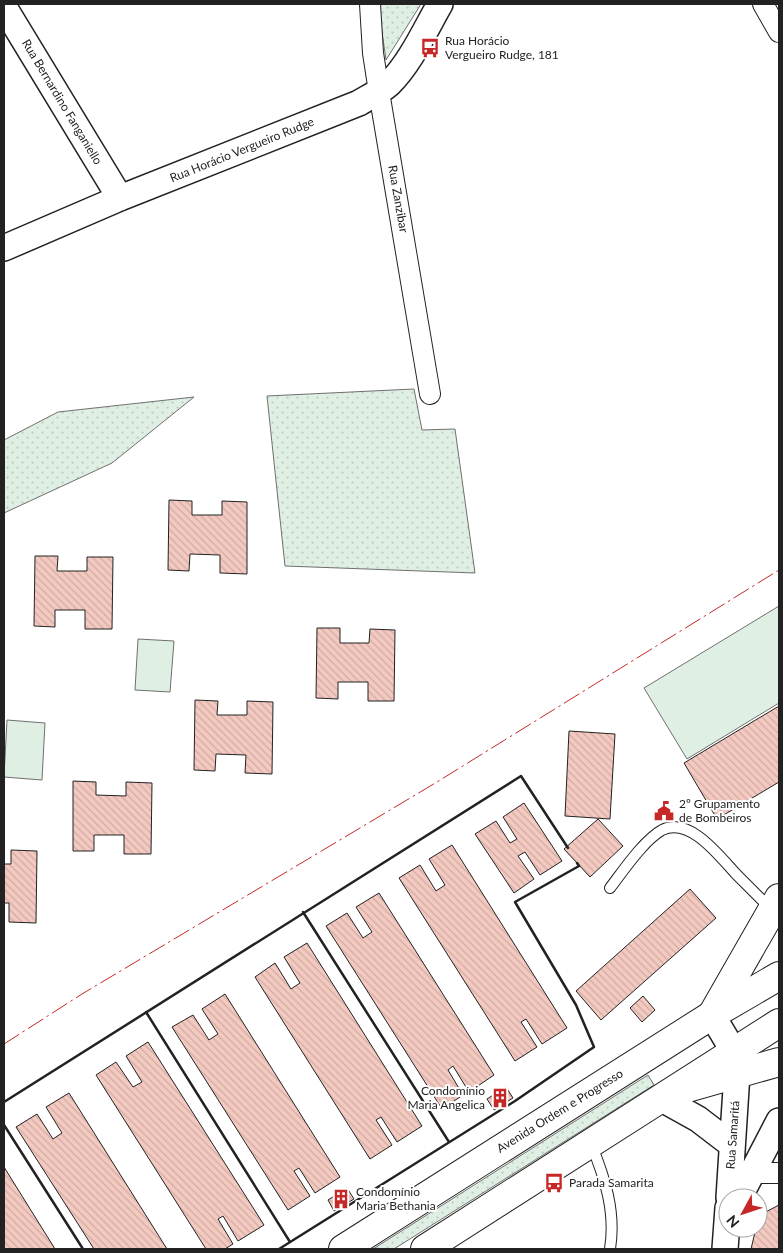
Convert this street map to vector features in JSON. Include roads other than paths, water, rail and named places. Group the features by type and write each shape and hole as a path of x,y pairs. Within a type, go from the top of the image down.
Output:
{"main road":[{"path":"712,1016 776,904"},
{"name":"Avenida Ordem e Progresso","path":"343,1249 712,1016 779,976"},
{"path":"424,1249 668,1095 735,1063 779,1023"},
{"path":"735,1063 779,1062"}],"street":[{"name":"Rua Zanzibar","path":"370,4 373,53 430,394"},
{"name":"Rua Horácio Vergueiro Rudge","path":"4,248 120,198 359,103 379,92 389,84 411,54 440,4"},
{"path":"763,4 779,32"},
{"name":"Rua Bernardino Fanganiello","path":"4,7 120,198"},
{"path":"712,1016 735,1063"},
{"name":"Rua Samaritá","path":"729,1188 735,1063"},
{"path":"668,1095 732,1146"},
{"name":"Rua Samaritá","path":"744,1188 776,1138"},
{"path":"752,1173 779,1173"}],"lane":[{"path":"610,888 649,840 663,830 679,827 695,834 776,904"},
{"path":"590,1143 604,1175 611,1211 613,1235 610,1249"}],"place":[{"name":"Rua Horácio Vergueiro Rudge, 181","path":"430,48"},
{"name":"2º Grupamento de Bombeiros","path":"664,811"},
{"name":"Condomínio Maria Angelica","path":"500,1098"},
{"name":"Parada Samarita","path":"554,1183"},
{"name":"Condomínio Maria Bethania","path":"341,1199"}]}
